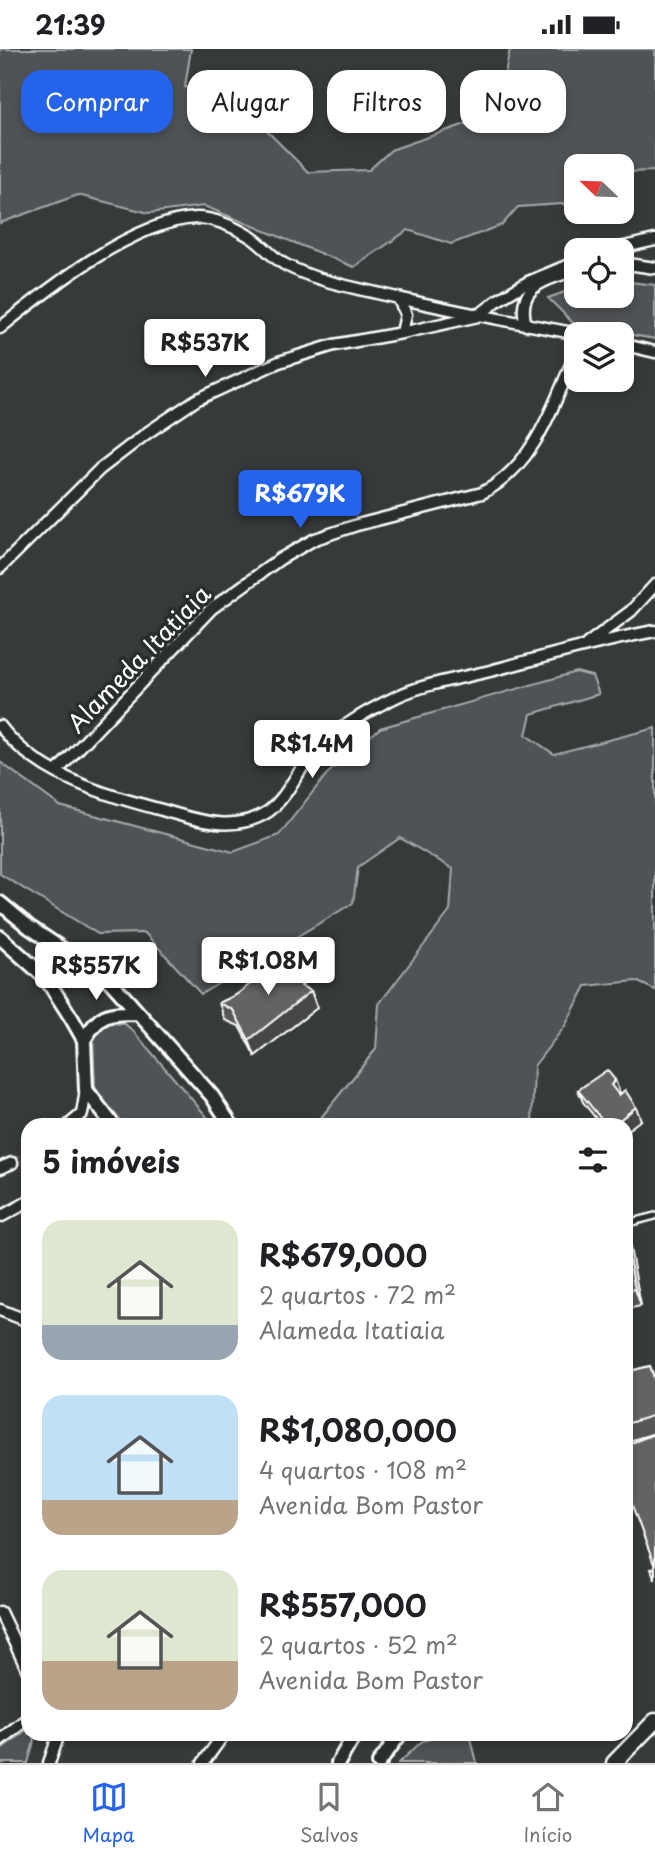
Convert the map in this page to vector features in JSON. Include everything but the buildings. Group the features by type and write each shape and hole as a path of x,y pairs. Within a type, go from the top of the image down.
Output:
{"main road":[{"path":"614,1763 655,1721"}],"street":[{"path":"0,328 42,293 110,248 169,222 199,218 226,224 251,238 282,263 339,284 478,316 564,332"},
{"path":"634,245 655,240"},
{"path":"0,568 100,469 196,400 279,362 334,345 478,316 528,282 564,265"},
{"path":"634,265 655,268"},
{"path":"526,325 522,310 524,298 532,289 564,274"},
{"path":"398,298 406,314 402,333"},
{"path":"634,347 655,352"},
{"name":"Alameda Itatiaia","path":"57,771 211,609 281,559 315,539 357,525 482,493 499,484 515,471 530,452 564,379"},
{"path":"583,647 631,611 655,585"},
{"path":"0,726 13,743 88,789 213,824 236,824 254,819 270,810 281,799 311,756 333,734 400,695 655,631"},
{"path":"0,903 29,927 110,981 212,1096 226,1118"},
{"path":"0,937 45,977 84,1040 86,1090 82,1114 77,1118"},
{"path":"84,1040 99,1019 112,1013 136,1013"},
{"path":"86,1090 108,1118"},
{"path":"0,1168 12,1163"},
{"path":"0,1217 21,1206"},
{"path":"0,1310 21,1318"},
{"path":"0,1612 21,1656"},
{"path":"0,1740 21,1724"},
{"path":"49,1763 57,1741"},
{"path":"202,1763 219,1741"},
{"path":"338,1763 351,1741"},
{"path":"379,1763 395,1741"}],"lane":[{"path":"633,1222 655,1216"}],"shaded area":[{"path":"0,49 191,49 185,87 187,133 269,133 308,172 369,170 391,150 460,126 460,133 566,133 566,70 506,70 510,49 655,49 655,171 634,172 634,154 564,154 564,204 518,207 502,225 451,244 408,230 354,267 204,206 149,213 78,195 0,223"},
{"path":"634,283 655,285 655,339 634,335 634,322 572,322 548,298 564,292 564,308 634,308"},
{"path":"576,672 592,676 599,694 531,714 526,735 554,754 655,728 655,990 636,981 586,986 565,1026 534,1066 532,1118 321,1118 376,1049 379,1004 450,911 453,869 400,838 358,867 353,903 201,994 145,933 98,934 0,874 0,762 60,806 233,852 279,835 327,774 380,728"},
{"path":"112,1023 125,1024 208,1118 116,1118 95,1087 93,1035 102,1026"},
{"path":"21,1734 21,1741 34,1741 28,1763 0,1763 0,1750"},
{"path":"472,1741 477,1763 399,1763 421,1742"}],"tunnel":[{"path":"12,1163 21,1158"}]}
